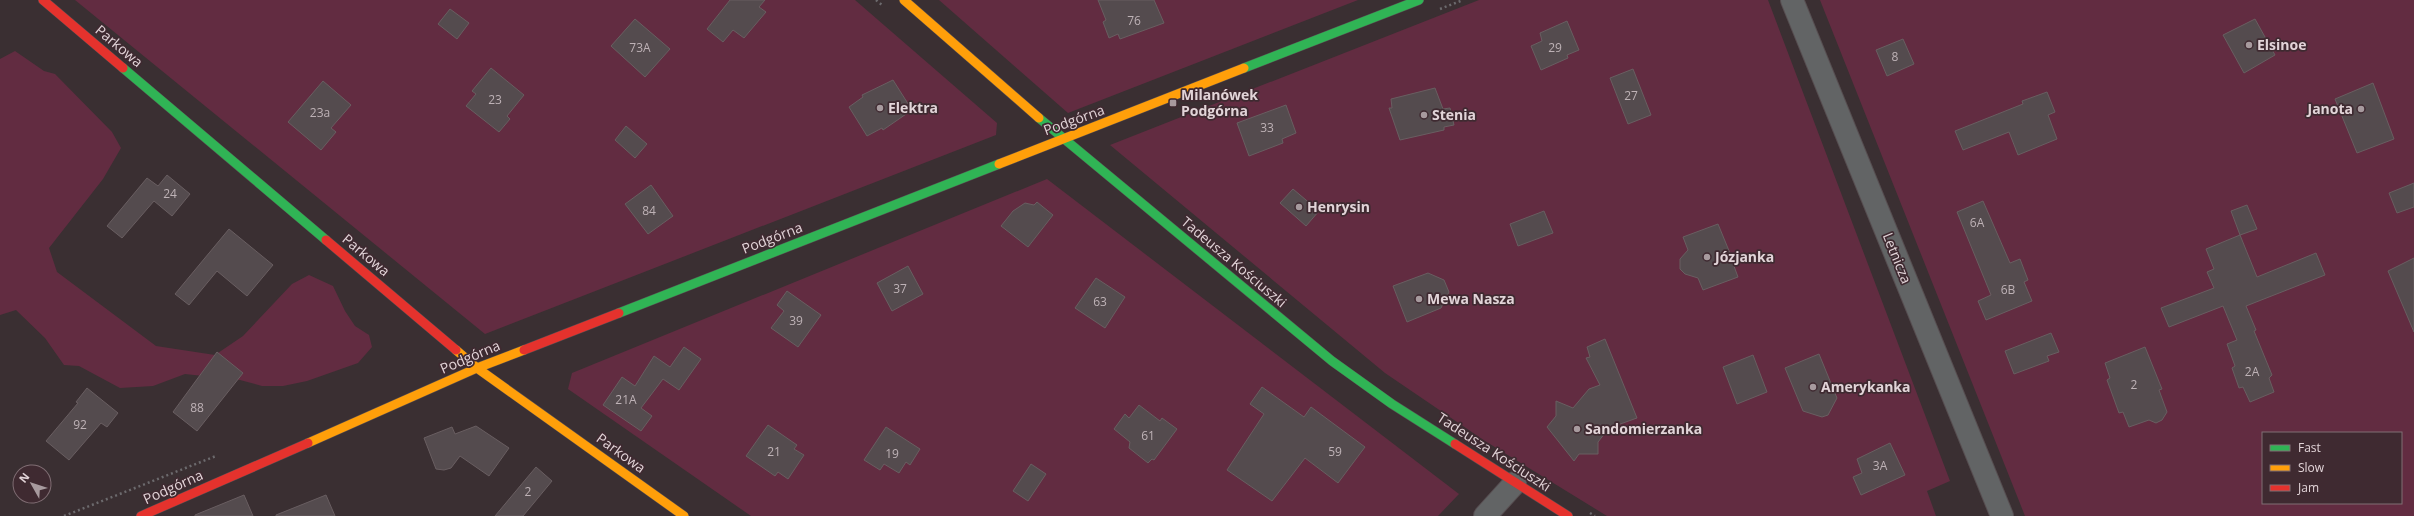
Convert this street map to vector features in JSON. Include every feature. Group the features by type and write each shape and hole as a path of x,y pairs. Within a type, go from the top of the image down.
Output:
{"street":[{"name":"Parkowa","path":"43,0 477,368 684,516"},
{"name":"Tadeusza Kościuszki","path":"904,0 1064,138 1332,361 1392,404 1568,516"},
{"name":"Podgórna","path":"141,516 477,368 1064,138 1094,129 1419,0"},
{"name":"Letnicza","path":"1792,0 2002,516"},
{"path":"1485,516 1515,483"}],"path":[{"path":"1434,12 1463,0"},
{"path":"1588,512 1595,516"}],"shaded area":[{"path":"75,0 855,0 997,123 996,135 485,334"},
{"path":"939,0 1358,0 1068,113"},
{"path":"1479,0 1768,0 1950,481 1927,491 1936,516 1607,516 1485,441 1385,373 1110,145"},
{"path":"1820,0 2414,0 2414,516 2025,516"},
{"path":"15,51 44,71 55,74 112,132 121,148 103,179 49,248 57,272 156,346 215,355 243,336 292,284 309,275 333,286 345,311 355,326 369,335 372,347 358,363 307,381 283,386 262,386 240,380 185,374 153,386 120,388 79,366 64,365 45,338 16,310 0,315 0,59"},
{"path":"1047,179 1459,494 1438,516 751,516 568,389 572,373"}],"building":[{"path":"730,0 765,0 759,7 766,12 744,38 733,30 723,42 707,29"},
{"path":"1098,0 1154,0 1164,23 1120,39 1118,34 1109,38 1103,22 1106,20"},
{"path":"450,9 469,23 457,39 438,24"},
{"path":"635,19 670,49 645,77 611,46"},
{"name":"Elsinoe","path":"2255,19 2275,55 2244,73 2223,35"},
{"path":"1567,21 1579,50 1567,55 1568,58 1541,70 1531,46 1542,41 1540,33"},
{"path":"1903,39 1914,64 1887,76 1876,50"},
{"path":"491,68 524,95 507,116 510,119 499,132 466,106 476,94 472,91"},
{"path":"1633,69 1651,115 1628,124 1610,78"},
{"name":"Elektra","path":"893,80 912,110 883,130 882,128 867,136 849,107 863,97 862,95"},
{"path":"323,81 351,105 331,128 336,132 321,150 288,122"},
{"name":"Janota","path":"2373,83 2394,139 2357,153 2335,99"},
{"name":"Stenia","path":"1435,88 1443,109 1450,108 1454,125 1444,127 1444,130 1400,140 1389,108 1392,108 1391,99"},
{"path":"2047,92 2055,112 2048,115 2057,139 2018,155 2009,132 1963,150 1955,131 2023,104 2022,101"},
{"path":"1286,105 1296,133 1282,139 1283,143 1249,156 1237,123"},
{"path":"626,126 647,144 635,158 615,140"},
{"path":"167,175 190,194 172,216 154,201 122,238 107,226 147,178 158,186"},
{"path":"2414,183 2414,207 2397,213 2389,193"},
{"path":"651,185 673,216 648,234 625,204"},
{"name":"Henrysin","path":"1293,189 1319,211 1306,226 1280,203"},
{"path":"1983,201 2010,263 2020,259 2028,280 2024,282 2032,301 1986,320 1978,301 1991,295 1957,212"},
{"path":"1037,202 1053,215 1028,247 1001,226 1013,211 1025,203 1034,205"},
{"path":"2247,205 2257,229 2240,235 2231,211"},
{"path":"1544,211 1553,233 1518,246 1510,224"},
{"name":"Józjanka","path":"1718,224 1738,277 1703,290 1698,278 1685,274 1680,269 1680,259 1688,250 1683,237"},
{"path":"229,229 273,265 247,296 217,271 189,305 175,294"},
{"path":"2240,235 2257,277 2316,253 2325,275 2246,306 2256,330 2254,331 2272,375 2269,378 2274,392 2250,402 2243,387 2239,388 2232,368 2235,366 2227,344 2237,340 2223,306 2169,327 2161,308 2214,288 2207,272 2214,269 2206,249"},
{"path":"2414,258 2414,332 2388,271"},
{"path":"908,266 923,294 892,311 877,283"},
{"name":"Mewa Nasza","path":"1428,273 1444,280 1449,292 1441,308 1407,322 1393,286"},
{"path":"1096,278 1125,297 1105,328 1075,308"},
{"path":"787,291 821,315 798,347 771,328 784,311 777,305"},
{"path":"2051,333 2059,352 2047,356 2049,361 2014,374 2005,351"},
{"path":"1605,339 1637,418 1609,428 1598,442 1598,454 1579,454 1574,461 1547,427 1556,416 1556,401 1573,408 1589,389 1600,385 1586,358 1590,357 1587,347"},
{"path":"684,347 701,359 679,390 663,379 641,408 652,416 641,431 603,405 622,377 635,386 654,356 670,367"},
{"path":"2145,347 2162,389 2159,390 2167,412 2162,420 2156,423 2149,420 2129,427 2123,412 2119,413 2107,380 2110,378 2105,363"},
{"path":"217,352 243,373 197,431 173,412"},
{"name":"Amerykanka","path":"1819,354 1837,398 1828,415 1822,417 1803,411 1785,368"},
{"path":"1753,355 1767,392 1737,404 1723,367"},
{"path":"1262,387 1304,417 1311,407 1365,447 1338,483 1305,458 1272,501 1227,470 1264,414 1250,404"},
{"path":"87,388 118,413 107,427 101,423 69,460 46,441 78,403 76,402"},
{"path":"1139,405 1160,421 1162,418 1177,429 1154,460 1152,459 1148,463 1129,448 1130,442 1114,429 1125,414 1129,418"},
{"path":"768,425 797,445 794,449 804,455 788,479 778,472 775,476 746,456"},
{"path":"476,426 509,448 489,476 460,456 451,468 444,470 436,469 424,438 452,427 455,434"},
{"path":"886,427 920,449 910,465 906,462 899,473 884,464 880,470 864,460"},
{"path":"1890,443 1905,475 1861,495 1853,477 1862,473 1857,459"},
{"path":"1031,464 1046,474 1028,501 1013,491"},
{"path":"536,467 552,481 523,516 495,516"},
{"path":"244,495 253,516 195,516 195,515"},
{"path":"326,495 335,516 276,516 276,515"}],"traffic: fast":[{"path":"1244,68 1419,0"},
{"path":"123,68 326,240"},
{"path":"1039,118 1332,361 1392,404 1455,444"},
{"path":"619,313 999,164"}],"traffic: slow":[{"path":"904,0 1039,118"},
{"path":"999,164 1244,68"},
{"path":"456,350 477,368 684,516"},
{"path":"308,443 477,368 524,350"}],"traffic: jam":[{"path":"43,0 123,68"},
{"path":"326,240 456,350"},
{"path":"524,350 619,313"},
{"path":"141,516 308,443"},
{"path":"1455,444 1568,516"}],"place":[{"name":"Elsinoe","path":"2249,45"},
{"name":"Milanówek Podgórna","path":"1173,103"},
{"name":"Elektra","path":"880,108"},
{"name":"Janota","path":"2361,109"},
{"name":"Stenia","path":"1424,115"},
{"name":"Henrysin","path":"1299,207"},
{"name":"Józjanka","path":"1707,257"},
{"name":"Mewa Nasza","path":"1419,299"},
{"name":"Amerykanka","path":"1813,387"},
{"name":"Sandomierzanka","path":"1577,429"}]}
